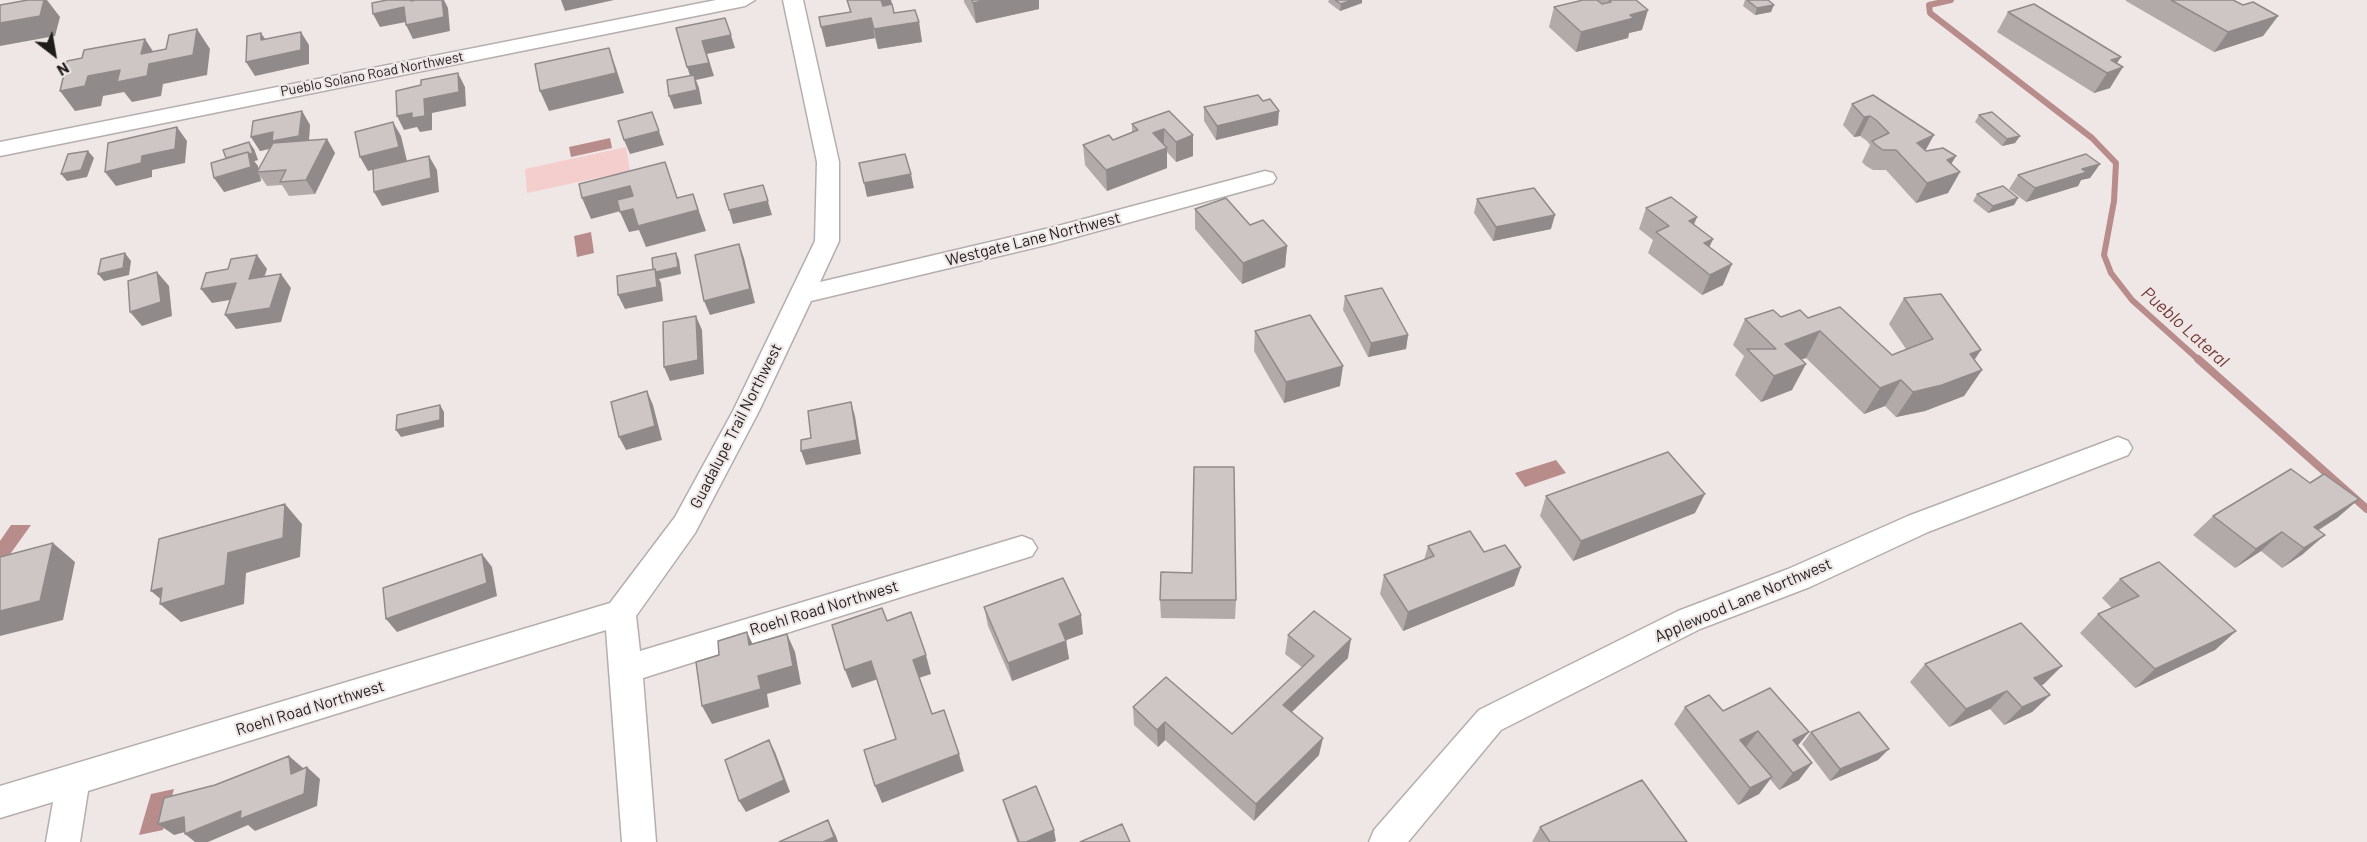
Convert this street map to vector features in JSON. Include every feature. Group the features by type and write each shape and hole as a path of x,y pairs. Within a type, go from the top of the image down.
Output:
{"street":[{"name":"Pueblo Solano Road Northwest","path":"0,149 745,0"},
{"name":"Guadalupe Trail Northwest","path":"620,613 685,525 746,411 827,241 828,162 793,0"},
{"name":"Westgate Lane Northwest","path":"801,295 1054,235 1265,178"},
{"name":"Applewood Lane Northwest","path":"1386,842 1490,720 1689,620 1799,578 1918,524 2118,448"},
{"name":"Roehl Road Northwest","path":"626,669 1022,548"},
{"path":"620,613 639,842"},
{"name":"Roehl Road Northwest","path":"0,802 620,613"},
{"path":"63,842 73,780"}],"shaded area":[{"path":"610,138 612,148 571,157 569,147"},
{"path":"626,147 630,171 527,193 525,169"},
{"path":"591,232 594,253 577,257 574,236"},
{"path":"1556,460 1566,473 1525,487 1515,473"},
{"path":"11,525 31,525 8,557 0,557 0,541"},
{"path":"174,789 163,830 139,835 151,794"}],"building":[{"path":"28,0 44,0 40,16 0,23 0,5"},
{"path":"387,0 442,0 444,17 406,25 404,7 373,14 372,3"},
{"path":"847,0 881,0 883,6 892,4 894,13 915,10 919,22 874,29 871,18 821,27 819,17 851,12"},
{"path":"1335,0 1352,0 1341,4"},
{"path":"1583,0 1597,0 1602,4 1611,2 1609,0 1636,0 1648,10 1630,15 1634,18 1581,32 1554,7"},
{"path":"1747,0 1768,0 1774,5 1757,8"},
{"path":"2171,0 2233,0 2243,5 2253,2 2278,16 2228,32"},
{"path":"2034,4 2121,57 2111,60 2123,67 2107,73 2008,12"},
{"path":"725,18 731,35 702,41 709,63 687,67 676,28"},
{"path":"197,29 193,55 149,64 147,76 117,82 120,70 88,76 85,86 60,91 67,61 82,58 84,50 145,39 141,54 166,49 169,35"},
{"path":"301,32 301,50 246,62 247,36 261,33 261,40"},
{"path":"609,48 616,73 540,91 535,64"},
{"path":"458,73 459,92 424,99 425,116 412,118 412,113 397,116 396,91 421,85 421,80"},
{"path":"694,75 697,90 669,96 667,80"},
{"path":"1258,95 1263,101 1270,99 1279,111 1217,126 1204,107"},
{"path":"1873,95 1934,135 1917,143 1926,151 1943,148 1956,156 1947,160 1960,172 1927,183 1896,150 1883,150 1876,145 1872,141 1889,133 1870,116 1864,117 1852,104"},
{"path":"302,111 299,136 272,141 273,132 251,137 253,121"},
{"path":"1169,111 1193,135 1176,142 1164,129 1153,133 1167,148 1106,170 1083,145 1109,135 1113,140 1138,130 1132,124"},
{"path":"652,112 659,131 624,140 618,121"},
{"path":"1992,112 2020,136 2007,139 1979,115"},
{"path":"393,122 399,147 360,157 355,132"},
{"path":"177,127 175,149 142,156 141,163 105,172 108,143"},
{"path":"327,139 306,180 280,182 286,170 257,172 273,143"},
{"path":"249,142 253,153 248,152 226,158 223,150"},
{"path":"88,151 81,170 61,174 68,154"},
{"path":"248,152 251,167 214,178 211,163"},
{"path":"905,154 911,174 864,183 859,163"},
{"path":"2086,154 2100,164 2082,169 2087,172 2035,188 2018,175"},
{"path":"429,156 431,178 374,192 373,169"},
{"path":"665,162 677,198 693,194 698,210 638,226 633,209 620,212 617,200 633,196 630,186 582,198 579,184"},
{"path":"763,185 768,201 729,210 724,194"},
{"path":"2003,186 2018,198 1993,206 1977,194"},
{"path":"1534,188 1555,215 1496,227 1477,199"},
{"path":"1671,197 1697,217 1689,221 1713,239 1704,243 1732,264 1710,275 1656,232 1669,226 1646,208"},
{"path":"1226,198 1250,225 1263,220 1287,246 1243,263 1195,209"},
{"path":"739,244 750,289 704,301 695,255"},
{"path":"125,253 123,268 98,274 101,259"},
{"path":"676,253 678,267 656,272 653,269 652,258"},
{"path":"257,255 249,279 281,274 270,308 225,315 236,283 201,289 206,273 228,269 231,259"},
{"path":"655,269 657,287 618,295 617,276"},
{"path":"157,272 161,302 130,312 128,281"},
{"path":"1382,288 1408,335 1371,343 1345,296"},
{"path":"1941,294 1981,350 1970,354 1982,370 1942,385 1913,392 1901,380 1880,388 1820,331 1785,344 1806,364 1774,376 1747,349 1776,349 1745,319 1773,310 1781,317 1800,310 1808,318 1840,307 1892,355 1933,339 1904,298"},
{"path":"1310,315 1343,366 1286,382 1255,331"},
{"path":"696,316 698,360 664,367 663,322"},
{"path":"647,391 655,426 619,437 611,402"},
{"path":"851,402 857,440 801,451 801,440 811,438 808,411"},
{"path":"440,405 440,420 396,430 397,415"},
{"path":"1668,452 1705,494 1581,541 1546,496"},
{"path":"1194,467 1234,467 1236,600 1160,600 1161,572 1192,573"},
{"path":"2291,469 2310,483 2324,474 2359,499 2314,527 2325,535 2304,548 2282,532 2256,549 2213,516"},
{"path":"285,504 283,538 228,553 225,585 160,604 162,588 151,591 159,539"},
{"path":"1470,531 1484,552 1505,545 1521,567 1408,612 1384,575 1434,556 1428,546"},
{"path":"53,543 40,601 0,611 0,557"},
{"path":"482,554 487,583 386,619 383,588"},
{"path":"2159,562 2236,631 2155,669 2098,614 2139,596 2120,579"},
{"path":"1063,578 1081,615 1059,624 1066,641 1008,663 984,607"},
{"path":"882,608 887,621 911,612 926,655 913,660 932,714 944,710 959,754 875,786 864,750 896,739 871,661 845,670 832,625"},
{"path":"1314,611 1351,639 1283,705 1323,738 1256,804 1165,722 1157,730 1133,707 1166,677 1232,734 1314,656 1288,635"},
{"path":"2021,623 2062,666 2034,678 2050,695 2022,707 2007,691 1966,709 1925,664"},
{"path":"747,632 749,645 787,634 793,666 758,676 761,689 702,706 696,662 719,655 718,641"},
{"path":"1770,688 1809,732 1793,740 1812,763 1793,773 1758,731 1740,740 1772,777 1750,788 1685,707 1709,695 1723,711"},
{"path":"1859,712 1889,749 1840,769 1811,732"},
{"path":"769,740 784,780 739,801 725,760"},
{"path":"289,756 291,774 307,767 304,794 240,819 241,811 185,834 184,817 158,824 164,798 215,785"},
{"path":"1642,780 1687,842 1550,842 1540,827"},
{"path":"1036,786 1054,830 1026,842 1019,842 1003,800"},
{"path":"828,820 834,837 823,842 779,842"},
{"path":"1122,824 1130,842 1080,842"}],"waterway":[{"name":"Pueblo Lateral","path":"1951,0 1929,5 1930,13 2092,138 2116,163 2114,201 2104,255 2111,273 2132,300 2200,361"},
{"name":"Pueblo Lateral","path":"2198,359 2367,509"}]}
